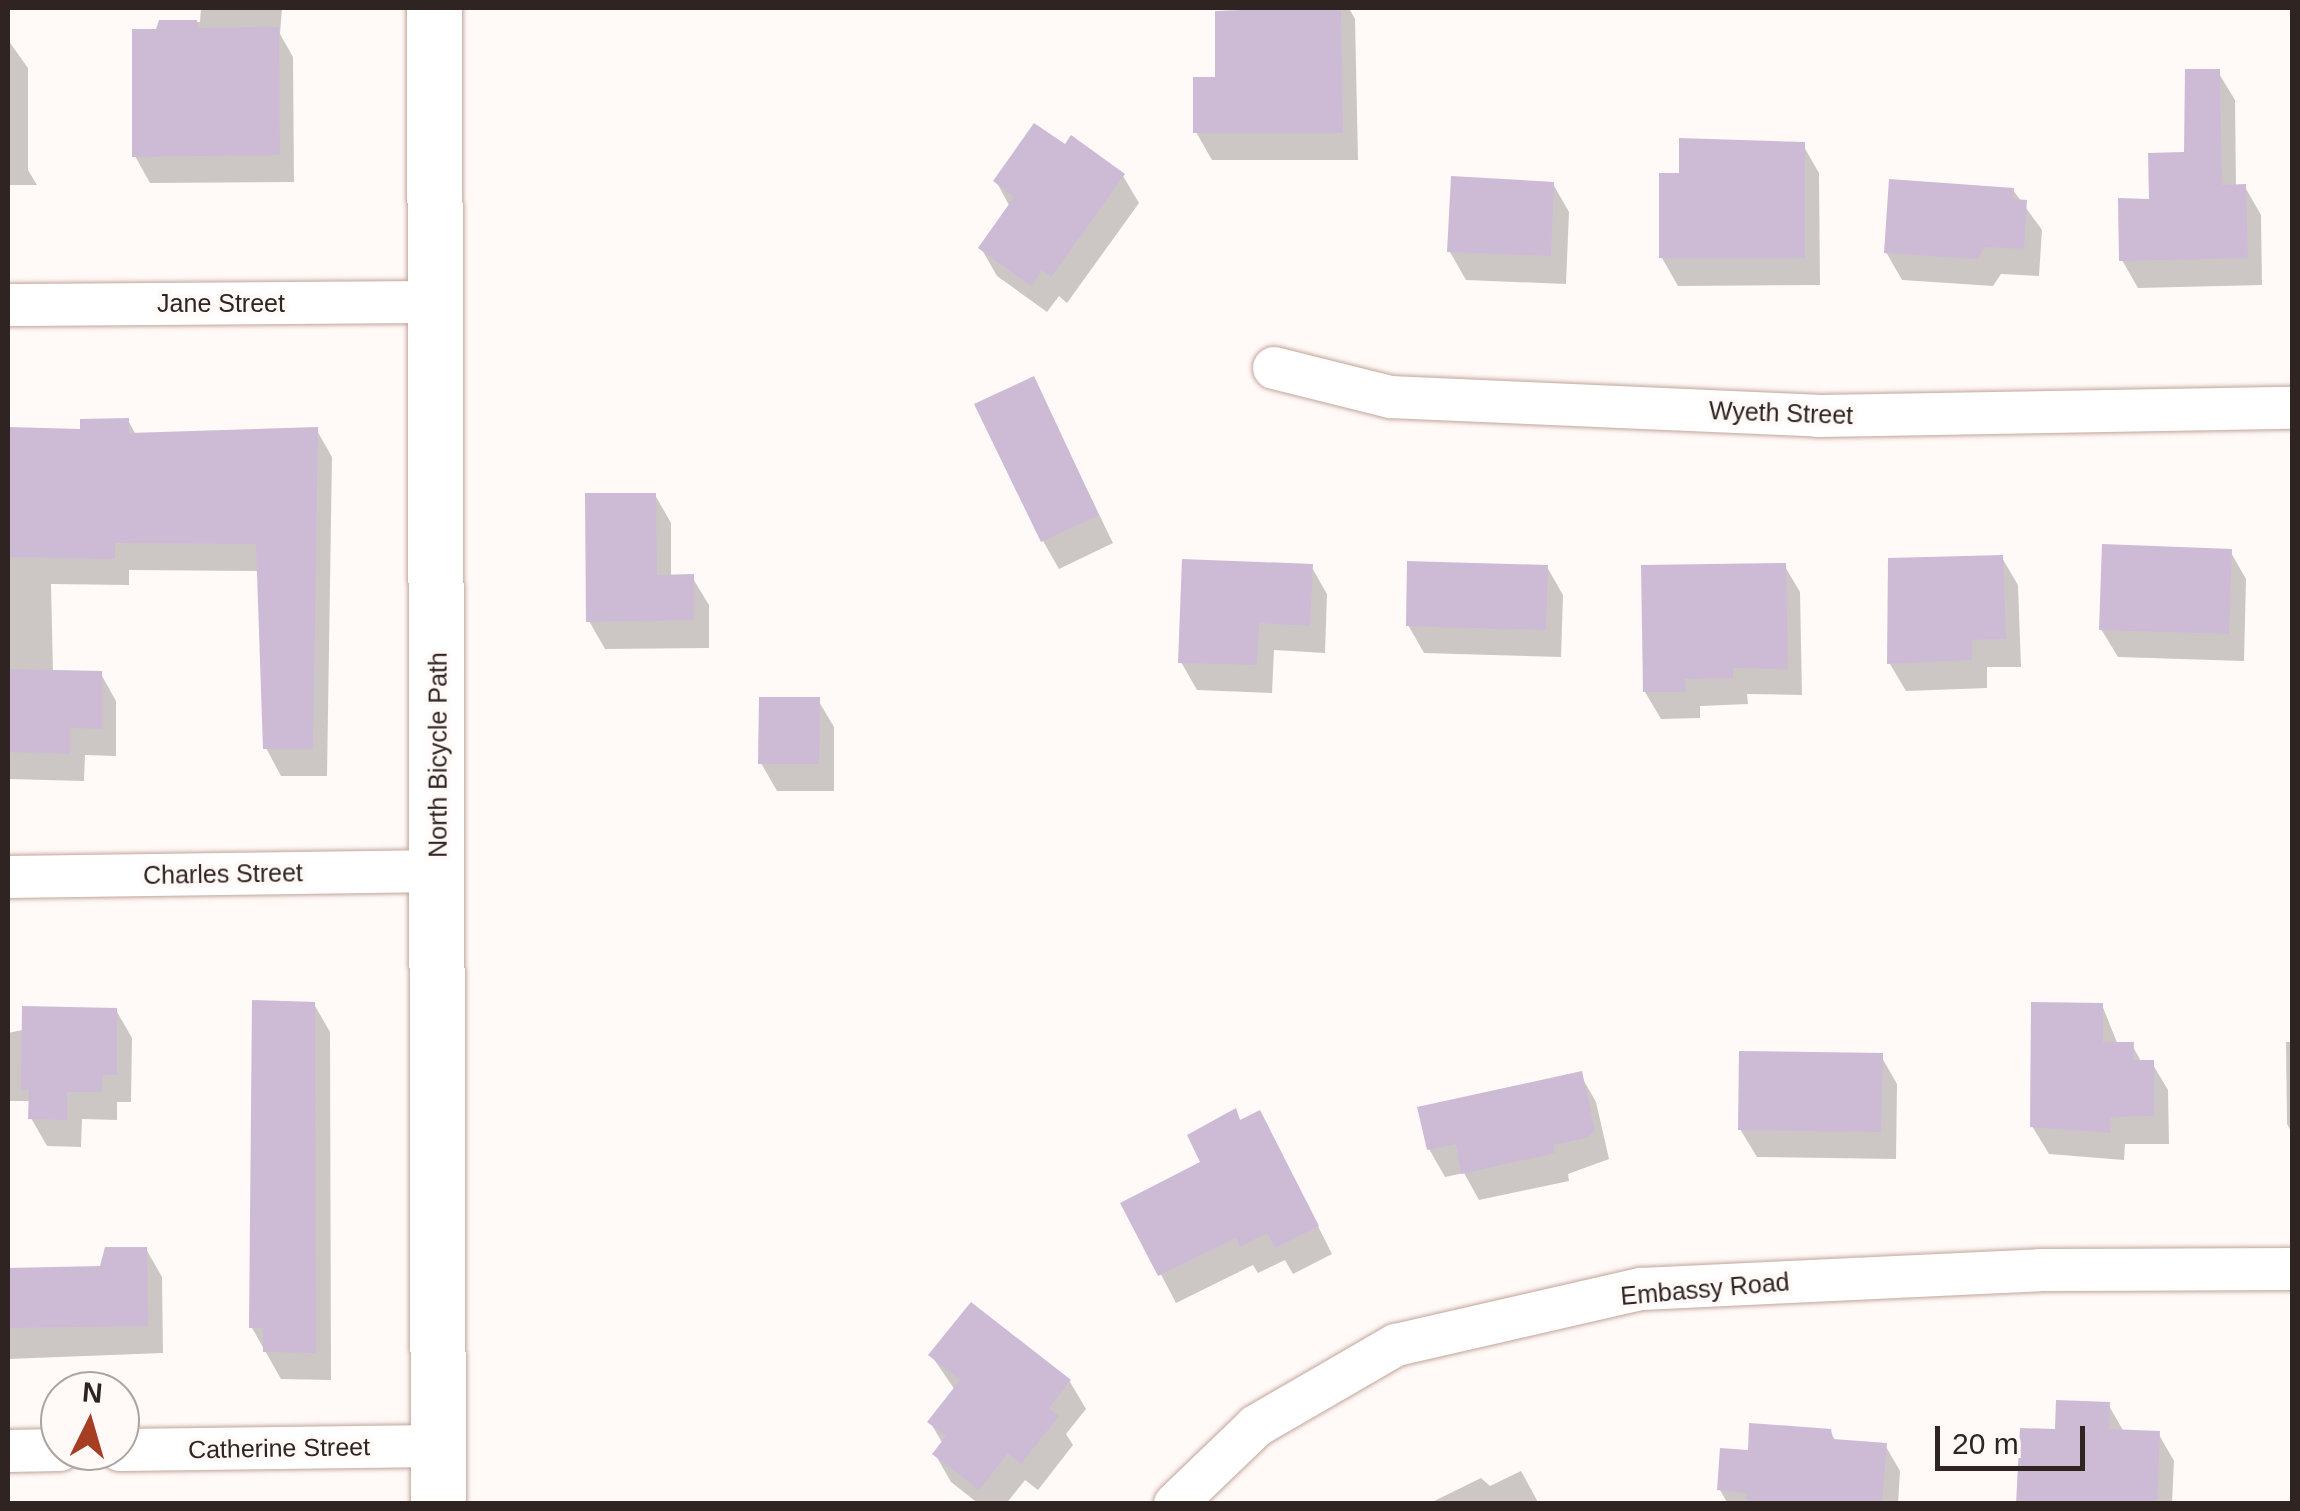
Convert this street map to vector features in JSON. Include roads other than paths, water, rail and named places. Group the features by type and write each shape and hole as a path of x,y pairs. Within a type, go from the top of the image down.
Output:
{"street":[{"name":"North Bicycle Path","path":"434,8 438,1504"},
{"name":"Jane Street","path":"8,305 435,302"},
{"name":"Wyeth Street","path":"1274,368 1390,397 1817,416 2292,408"},
{"name":"Charles Street","path":"8,877 439,870"},
{"name":"Embassy Road","path":"1175,1504 1256,1426 1396,1345 1641,1289 2040,1270 2292,1269"},
{"name":"Catherine Street","path":"140,1450 438,1446"},
{"path":"8,1451 40,1450"}]}
